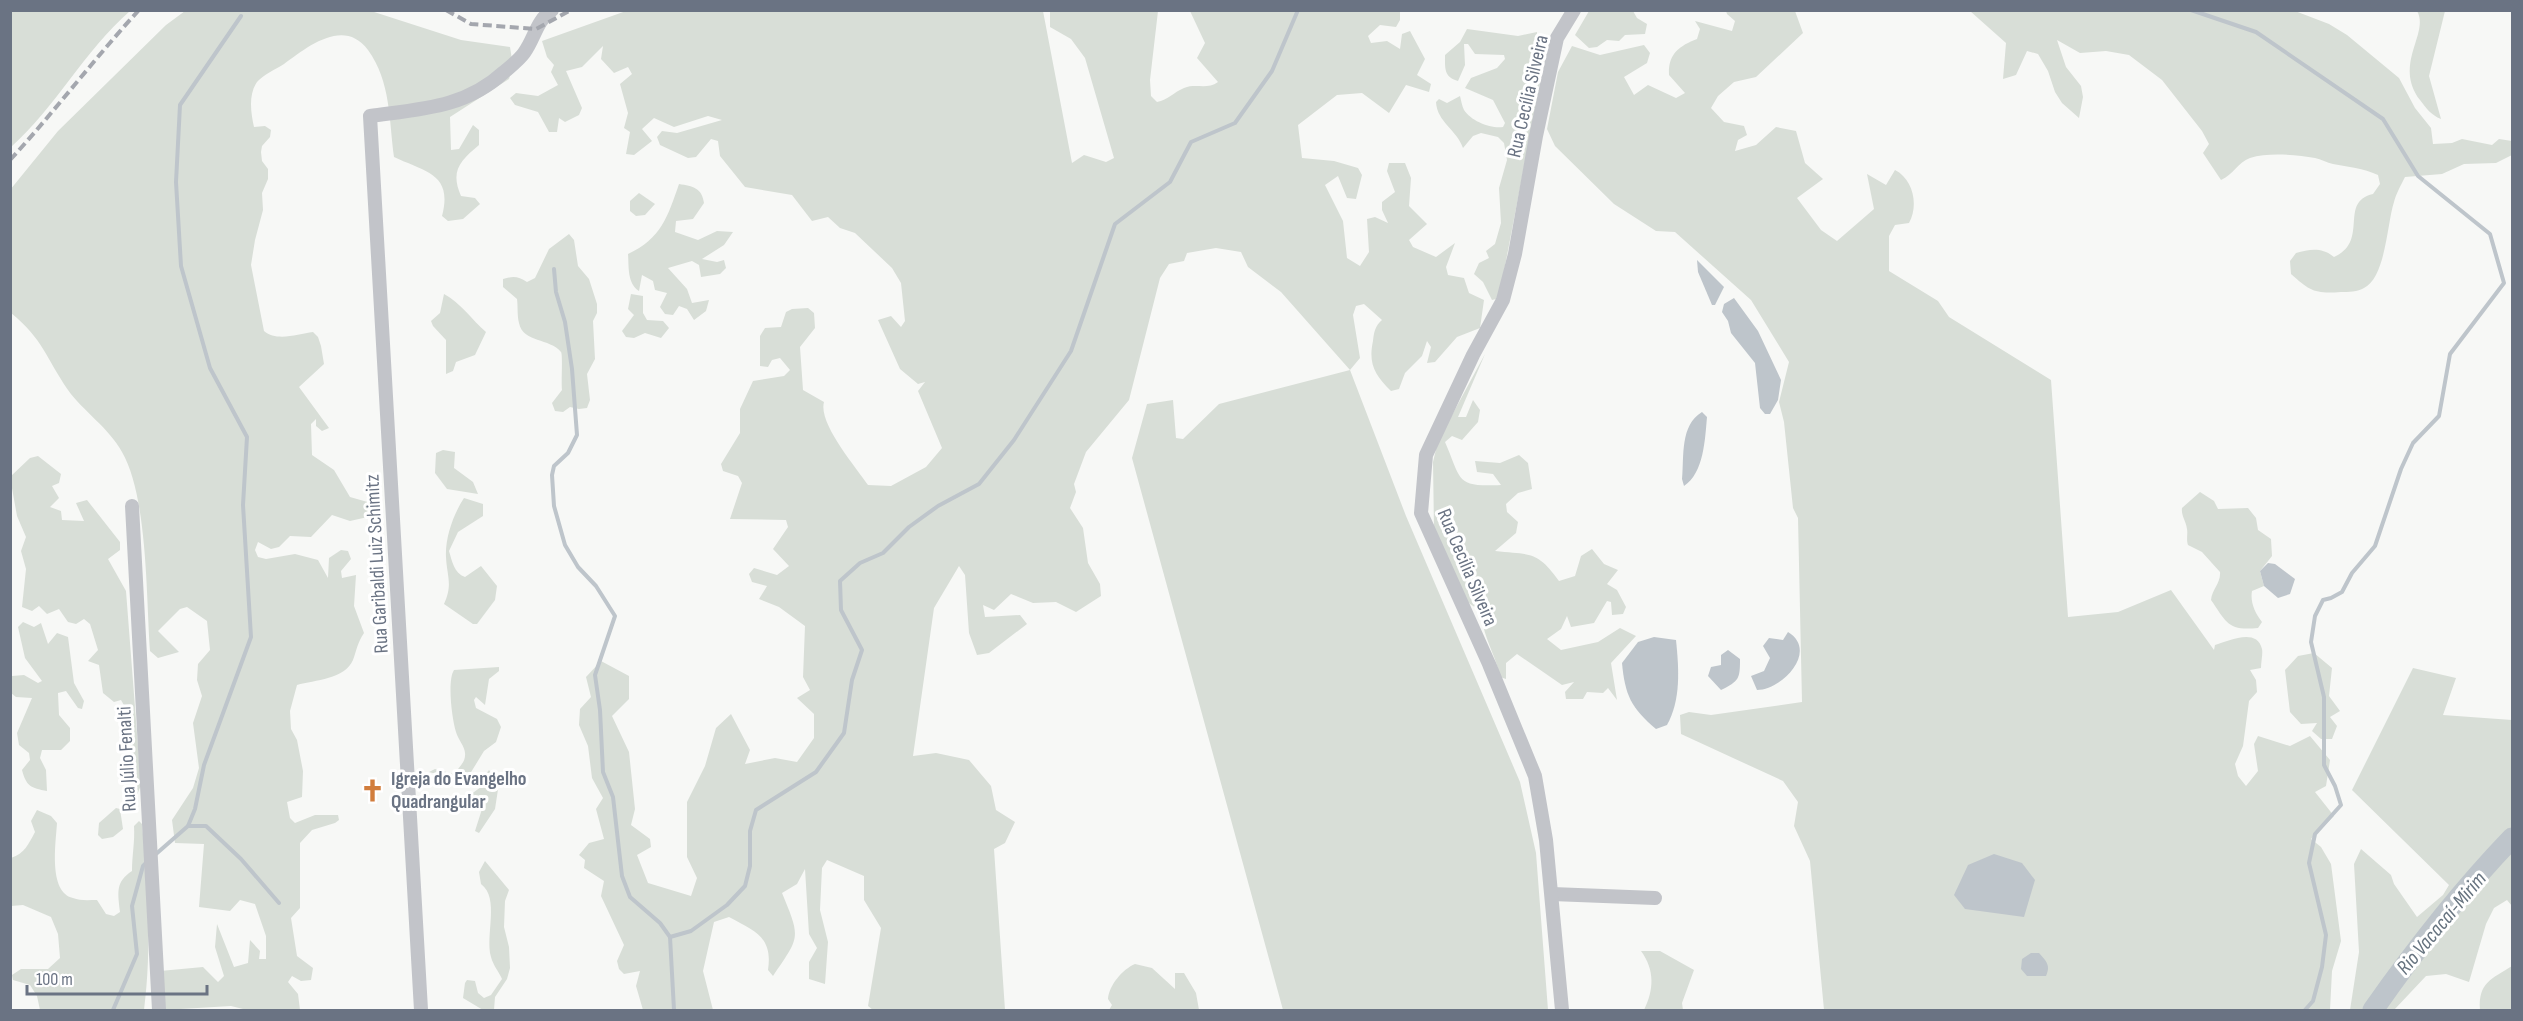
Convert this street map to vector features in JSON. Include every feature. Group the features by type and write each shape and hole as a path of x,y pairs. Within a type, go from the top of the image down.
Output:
{"street":[{"name":"Rua Garibaldi Luiz Schimitz","path":"421,1011 370,116 443,106 465,99 488,87 524,52 542,17 552,10"},
{"name":"Rua Cecília Silveira","path":"1562,1011 1546,840 1535,776 1489,664 1421,513 1426,455 1473,355 1503,300 1515,254 1536,136 1557,38 1574,10"},
{"name":"Rua Júlio Fenalti","path":"132,506 159,1011"},
{"path":"1551,894 1655,898"}],"shaded area":[{"path":"11,10 130,11 98,44 42,114 11,147"},
{"path":"1659,10 1633,11 1637,18 1647,24 1645,34 1625,35 1619,41 1607,40 1597,47 1589,48 1575,35 1589,11"},
{"path":"185,11 371,11 461,40 510,47 513,66 509,79 450,117 451,150 459,149 473,125 479,130 479,145 462,162 457,173 457,180 461,196 475,198 480,204 463,219 448,221 442,216 444,191 440,183 426,171 394,157 388,102 381,75 376,62 358,40 337,35 314,43 263,77 257,82 252,93 251,110 254,127 265,126 271,130 270,137 262,146 261,152 262,161 268,169 268,179 262,193 263,210 251,265 264,331 281,337 313,332 318,337 324,364 299,387 329,428 322,431 316,426 316,419 311,424 312,455 334,470 350,497 371,503 381,514 350,521 332,515 311,537 290,536 279,547 271,549 258,542 255,550 258,557 266,559 295,554 318,560 328,578 329,558 341,550 348,551 351,559 341,571 342,578 356,575 354,606 364,633 353,660 343,671 329,678 297,685 290,711 291,729 297,740 303,771 302,797 287,802 290,818 295,823 315,815 338,815 339,820 312,830 300,843 300,908 291,918 297,956 313,968 311,980 301,981 292,976 288,982 298,994 300,1010 247,1010 231,1006 164,1010 160,971 203,967 218,982 224,976 215,947 217,924 234,967 248,963 250,940 260,951 259,959 266,959 266,936 255,904 240,900 230,911 199,907 204,844 175,843 172,820 193,788 199,768 193,723 202,696 197,680 198,664 210,650 207,621 187,607 180,609 158,631 179,652 158,658 150,651 144,548 137,495 131,471 117,443 74,398 37,340 11,313 10,190 58,131 166,25"},
{"path":"626,11 1043,11 1072,163 1084,155 1106,162 1114,158 1085,58 1071,39 1050,27 1050,11 1158,11 1150,80 1151,96 1157,102 1184,88 1210,86 1218,82 1197,58 1205,43 1190,11 1400,11 1400,20 1396,27 1380,25 1368,36 1371,43 1387,41 1400,49 1402,34 1410,31 1425,59 1417,75 1431,84 1429,92 1406,85 1389,113 1362,93 1337,95 1298,125 1302,158 1334,161 1358,168 1362,175 1356,199 1347,198 1338,176 1325,185 1343,221 1347,258 1360,266 1369,252 1367,219 1375,217 1388,223 1382,210 1382,202 1395,192 1387,171 1389,163 1405,163 1411,178 1409,206 1427,224 1409,240 1413,247 1436,257 1455,243 1446,267 1448,275 1464,278 1469,293 1484,300 1480,328 1457,337 1435,362 1427,363 1431,347 1427,341 1422,356 1405,373 1399,389 1391,391 1374,369 1371,356 1374,332 1382,320 1364,304 1356,306 1353,315 1360,358 1350,370 1281,292 1248,267 1241,252 1216,248 1187,253 1184,261 1169,264 1160,278 1129,400 1086,452 1074,484 1076,492 1070,508 1083,528 1088,563 1100,584 1101,596 1076,612 1056,602 1033,603 1011,594 994,610 983,605 985,617 1020,615 1027,624 989,653 977,655 969,633 965,575 959,566 934,608 913,756 936,753 969,760 991,786 996,810 1015,822 1005,843 994,849 1005,1010 873,1010 868,1006 881,928 864,900 864,876 827,860 822,868 820,910 828,942 825,984 809,979 809,962 817,948 809,934 805,869 797,884 782,893 795,929 795,937 773,976 768,970 768,950 760,936 729,917 714,922 703,971 713,1010 643,1010 636,986 640,971 624,974 619,969 617,961 624,945 601,896 604,881 584,868 585,860 579,855 589,843 604,839 596,809 603,798 592,778 588,746 579,725 580,709 591,697 586,677 601,661 629,676 629,699 612,716 629,752 635,809 631,825 650,839 651,847 637,855 648,883 691,896 697,878 687,857 687,802 705,766 716,728 731,714 750,750 745,764 775,758 797,762 814,738 814,714 797,698 810,690 803,677 805,626 779,607 759,599 767,586 752,582 749,574 754,568 777,575 789,566 773,549 788,527 786,520 730,519 742,483 738,476 723,471 721,464 740,433 740,409 753,381 784,376 790,370 780,358 772,360 768,367 760,366 760,336 765,328 781,327 786,312 792,309 808,308 814,313 815,328 800,347 803,390 824,402 824,411 832,432 868,485 891,486 926,467 942,448 918,391 925,382 918,384 900,369 878,320 891,316 901,327 905,321 901,283 892,268 855,233 840,228 828,217 812,221 792,195 745,187 720,156 718,141 711,139 696,157 688,158 660,145 657,137 662,131 677,133 722,120 708,116 674,127 654,118 642,129 652,141 634,155 626,154 630,132 624,128 628,113 620,84 632,74 628,67 614,73 601,59 603,46 582,67 566,71 582,108 579,115 565,122 559,118 557,132 549,132 538,112 515,105 510,98 516,93 538,96 558,85 551,72 554,65 547,57 542,41"},
{"path":"1726,11 1795,11 1803,33 1756,77 1734,82 1718,96 1711,108 1724,122 1744,126 1747,135 1738,140 1735,151 1756,145 1776,127 1796,131 1805,163 1823,179 1797,198 1821,230 1837,241 1874,209 1867,174 1886,185 1895,170 1901,174 1910,186 1914,208 1909,223 1895,225 1889,236 1889,271 1938,301 1949,317 2051,380 2068,617 2118,612 2171,590 2214,650 2215,645 2242,637 2259,642 2262,649 2261,668 2250,670 2256,680 2257,692 2249,701 2243,746 2235,764 2238,776 2246,786 2258,771 2254,744 2258,736 2290,746 2310,736 2330,760 2326,786 2315,792 2334,816 2311,839 2321,847 2331,864 2341,941 2332,971 2330,1010 1824,1010 1810,861 1794,826 1798,802 1783,781 1681,734 1680,715 1689,712 1711,715 1802,702 1798,518 1793,508 1784,422 1779,402 1789,362 1751,300 1675,232 1656,231 1614,204 1555,146 1547,129 1558,72 1572,46 1600,55 1644,45 1650,53 1647,63 1624,77 1634,95 1648,85 1676,98 1685,93 1669,75 1673,56 1680,48 1697,39 1700,29 1695,21 1732,31 1735,21"},
{"path":"1970,11 2295,11 2329,24 2347,35 2399,78 2415,108 2431,128 2433,144 2452,143 2462,139 2492,145 2499,139 2512,141 2512,155 2496,163 2464,164 2442,174 2405,177 2394,202 2385,249 2377,273 2371,282 2356,291 2319,292 2308,288 2291,274 2290,261 2296,253 2306,251 2320,250 2334,257 2345,250 2353,232 2357,205 2363,198 2373,194 2380,184 2378,175 2315,158 2274,155 2250,158 2221,180 2203,153 2209,144 2202,131 2162,80 2129,55 2106,51 2080,53 2057,40 2066,67 2081,86 2083,97 2079,118 2062,103 2038,54 2027,51 2016,75 2003,79 2006,43"},
{"path":"2417,11 2445,11 2429,76 2441,119 2434,116 2420,100 2413,87 2410,74 2420,20"},
{"path":"1467,29 1518,36 1537,32 1537,48 1546,52 1500,292 1496,299 1492,300 1483,282 1474,274 1479,263 1489,258 1486,251 1495,244 1501,223 1499,188 1507,160 1504,143 1498,137 1481,133 1473,136 1463,148 1443,121 1436,102 1439,99 1447,103 1460,96 1464,110 1476,121 1498,127 1503,127 1505,123 1493,100 1465,88 1471,78 1497,68 1505,59 1504,55 1475,54 1468,44 1464,44 1465,65 1458,81 1446,72 1445,55 1460,42"},
{"path":"679,184 699,191 704,203 693,219 676,221 675,232 698,240 717,231 733,232 724,245 702,259 717,262 724,260 726,268 720,274 701,277 699,265 692,261 668,268 687,289 692,303 709,300 706,311 694,320 687,309 679,306 673,315 665,314 660,307 667,293 655,290 653,281 642,275 639,291 632,284 629,269 628,254 656,234 667,216"},
{"path":"639,193 655,204 645,215 636,216 630,211 630,201"},
{"path":"569,234 574,240 578,266 589,279 597,304 597,313 593,321 595,359 587,374 590,400 587,408 570,407 563,412 555,411 552,403 562,390 561,352 550,344 531,337 522,329 518,320 517,299 503,287 503,279 515,277 527,282 535,278 549,249"},
{"path":"1697,260 1724,287 1715,305 1712,305 1698,272"},
{"path":"444,294 461,306 486,332 475,355 456,362 453,371 446,374 446,340 431,321 440,313"},
{"path":"631,294 643,296 643,313 647,320 663,321 669,328 661,338 645,333 634,338 626,337 622,331 634,315 628,309"},
{"path":"1734,298 1758,331 1781,380 1778,400 1770,414 1765,414 1760,408 1755,363 1731,333 1728,321 1722,312 1724,304"},
{"path":"1485,354 1458,417 1466,417 1473,400 1480,410 1478,422 1462,440 1452,436 1445,442 1462,479 1475,485 1501,485 1493,474 1477,472 1475,461 1500,463 1519,455 1528,463 1532,489 1518,493 1506,504 1507,512 1518,522 1516,533 1495,551 1532,556 1545,564 1559,581 1575,576 1581,556 1592,549 1604,564 1618,570 1607,584 1617,590 1626,607 1623,614 1612,615 1611,602 1607,601 1594,623 1571,627 1567,616 1561,629 1547,639 1561,650 1598,642 1620,628 1636,636 1611,663 1617,700 1608,688 1603,693 1587,692 1583,699 1566,699 1565,692 1574,682 1562,685 1517,654 1506,663 1506,679 1500,677 1483,625 1491,623 1483,613 1466,601 1434,530 1433,462 1438,441"},
{"path":"1350,370 1406,516 1520,782 1536,853 1548,1010 1283,1010 1132,458 1147,404 1173,400 1176,438 1183,439 1219,404"},
{"path":"1702,412 1707,417 1700,464 1691,480 1684,486 1682,479 1684,442 1690,425"},
{"path":"443,450 455,452 454,468 473,482 478,494 447,489 435,473 436,453"},
{"path":"38,456 61,474 59,483 52,486 59,498 50,507 61,511 62,520 84,521 76,503 87,500 120,542 120,550 108,559 126,591 141,785 135,800 127,801 123,794 128,776 122,746 125,707 121,700 114,702 103,693 99,665 88,661 98,650 90,624 84,619 76,624 68,622 59,609 47,614 39,606 32,611 22,607 26,569 21,551 26,537 17,516 10,477 30,458"},
{"path":"2200,492 2214,501 2218,509 2248,508 2256,518 2258,530 2271,539 2272,556 2260,571 2264,586 2252,591 2254,607 2262,622 2258,628 2234,627 2225,620 2211,600 2220,572 2202,552 2188,545 2182,511 2182,508"},
{"path":"464,498 483,504 483,516 458,532 449,551 452,563 458,573 465,577 481,566 497,586 495,600 477,624 473,624 444,604 449,586 446,557 448,534"},
{"path":"2268,563 2275,564 2295,579 2290,594 2278,598 2264,586 2260,571"},
{"path":"23,622 34,627 41,623 48,644 57,633 68,637 74,683 84,701 82,709 78,708 66,691 58,693 59,715 70,728 70,741 61,750 42,750 40,758 46,770 47,791 30,785 25,780 22,770 30,760 29,753 19,745 17,733 32,698 16,697 11,693 12,676 24,675 38,683 42,681 25,658 18,627"},
{"path":"1788,632 1797,640 1800,649 1794,668 1777,684 1757,690 1751,676 1764,671 1770,658 1763,646 1769,638 1783,640"},
{"path":"1654,637 1676,640 1678,673 1677,695 1672,715 1667,725 1656,729 1631,700 1625,684 1622,663 1638,642"},
{"path":"1728,650 1740,659 1740,671 1735,682 1721,690 1708,676 1711,667 1721,665 1721,655"},
{"path":"2314,653 2332,668 2329,696 2340,711 2330,717 2337,726 2332,739 2321,739 2312,731 2317,723 2301,724 2290,712 2285,670 2298,656"},
{"path":"499,667 499,671 489,679 485,705 476,697 474,700 476,708 497,719 501,727 496,742 484,751 465,782 429,772 435,769 454,774 465,756 456,732 452,710 451,682 454,670"},
{"path":"2413,668 2456,678 2443,715 2512,720 2512,906 2507,900 2494,908 2486,924 2469,982 2446,974 2426,976 2394,1010 2350,1010 2359,952 2354,864 2361,849 2391,875 2394,884 2417,917 2443,895 2449,885 2352,790"},
{"path":"489,770 499,783 495,809 479,833 475,831 482,809 479,803 470,810 460,807 463,800 481,787 484,776"},
{"path":"116,808 120,809 123,829 113,837 102,839 98,835 99,823"},
{"path":"37,810 51,816 57,823 55,865 60,886 65,894 79,900 97,900 106,914 114,916 120,912 118,894 120,884 132,871 134,826 139,821 142,824 148,917 148,964 144,1010 40,1010 37,996 30,985 13,980 12,975 21,969 48,969 60,958 58,934 51,917 23,905 11,906 11,858 23,851 35,832 31,821"},
{"path":"1994,854 2022,863 2035,880 2024,917 1965,909 1954,895 1968,865"},
{"path":"485,861 509,890 505,901 504,927 509,947 510,968 507,979 495,997 494,1010 483,1010 463,998 467,980 475,981 478,993 484,998 491,995 502,979 492,960 490,898 487,890 481,884 479,872"},
{"path":"1641,951 1660,951 1694,970 1682,1003 1683,1010 1644,1010 1650,995 1652,980 1649,965"},
{"path":"2031,953 2039,953 2046,961 2048,969 2046,976 2027,976 2021,969 2022,959"},
{"path":"1135,964 1152,968 1175,989 1175,973 1184,973 1196,993 1199,1010 1109,1010 1112,1005 1108,999 1114,983 1121,974"},
{"path":"2512,966 2512,1010 2480,1010 2481,993 2484,987 2493,978"}],"waterway":[{"path":"670,937 691,931 727,905 745,886 750,866 750,831 756,810 816,772 844,733 852,680 862,650 841,610 840,581 860,563 883,553 909,527 938,506 979,484 1014,440 1071,351 1115,224 1170,182 1191,142 1235,123 1272,71 1298,10"},
{"path":"2191,10 2256,32 2383,119 2418,176 2490,234 2504,283 2450,354 2439,416 2413,443 2401,469 2375,546 2352,573 2342,592 2323,600 2315,616 2311,642 2324,697 2324,765 2335,786 2341,805 2315,834 2309,863 2326,935 2322,967 2313,1001 2305,1010"},
{"path":"188,826 195,809 204,765 251,637 243,505 247,437 210,368 181,266 176,182 180,105 241,16"},
{"path":"554,269 556,292 565,322 572,369 577,435 568,453 554,466 552,475 554,506 565,545 578,567 596,586 615,616 595,675 600,710 603,772 613,797 622,876 630,897 660,923 670,937 674,1010"},
{"path":"156,854 188,826 206,826 241,859 279,903"},
{"name":"Rio Vacacaí-Mirim","path":"2373,1010 2439,921 2512,838"},
{"path":"113,1010 137,954 132,906 143,866 148,861"}],"railway":[{"path":"10,160 139,10"},
{"path":"446,10 471,24 536,29 571,10"}],"place":[{"name":"Igreja do Evangelho Quadrangular","path":"373,790"}]}
